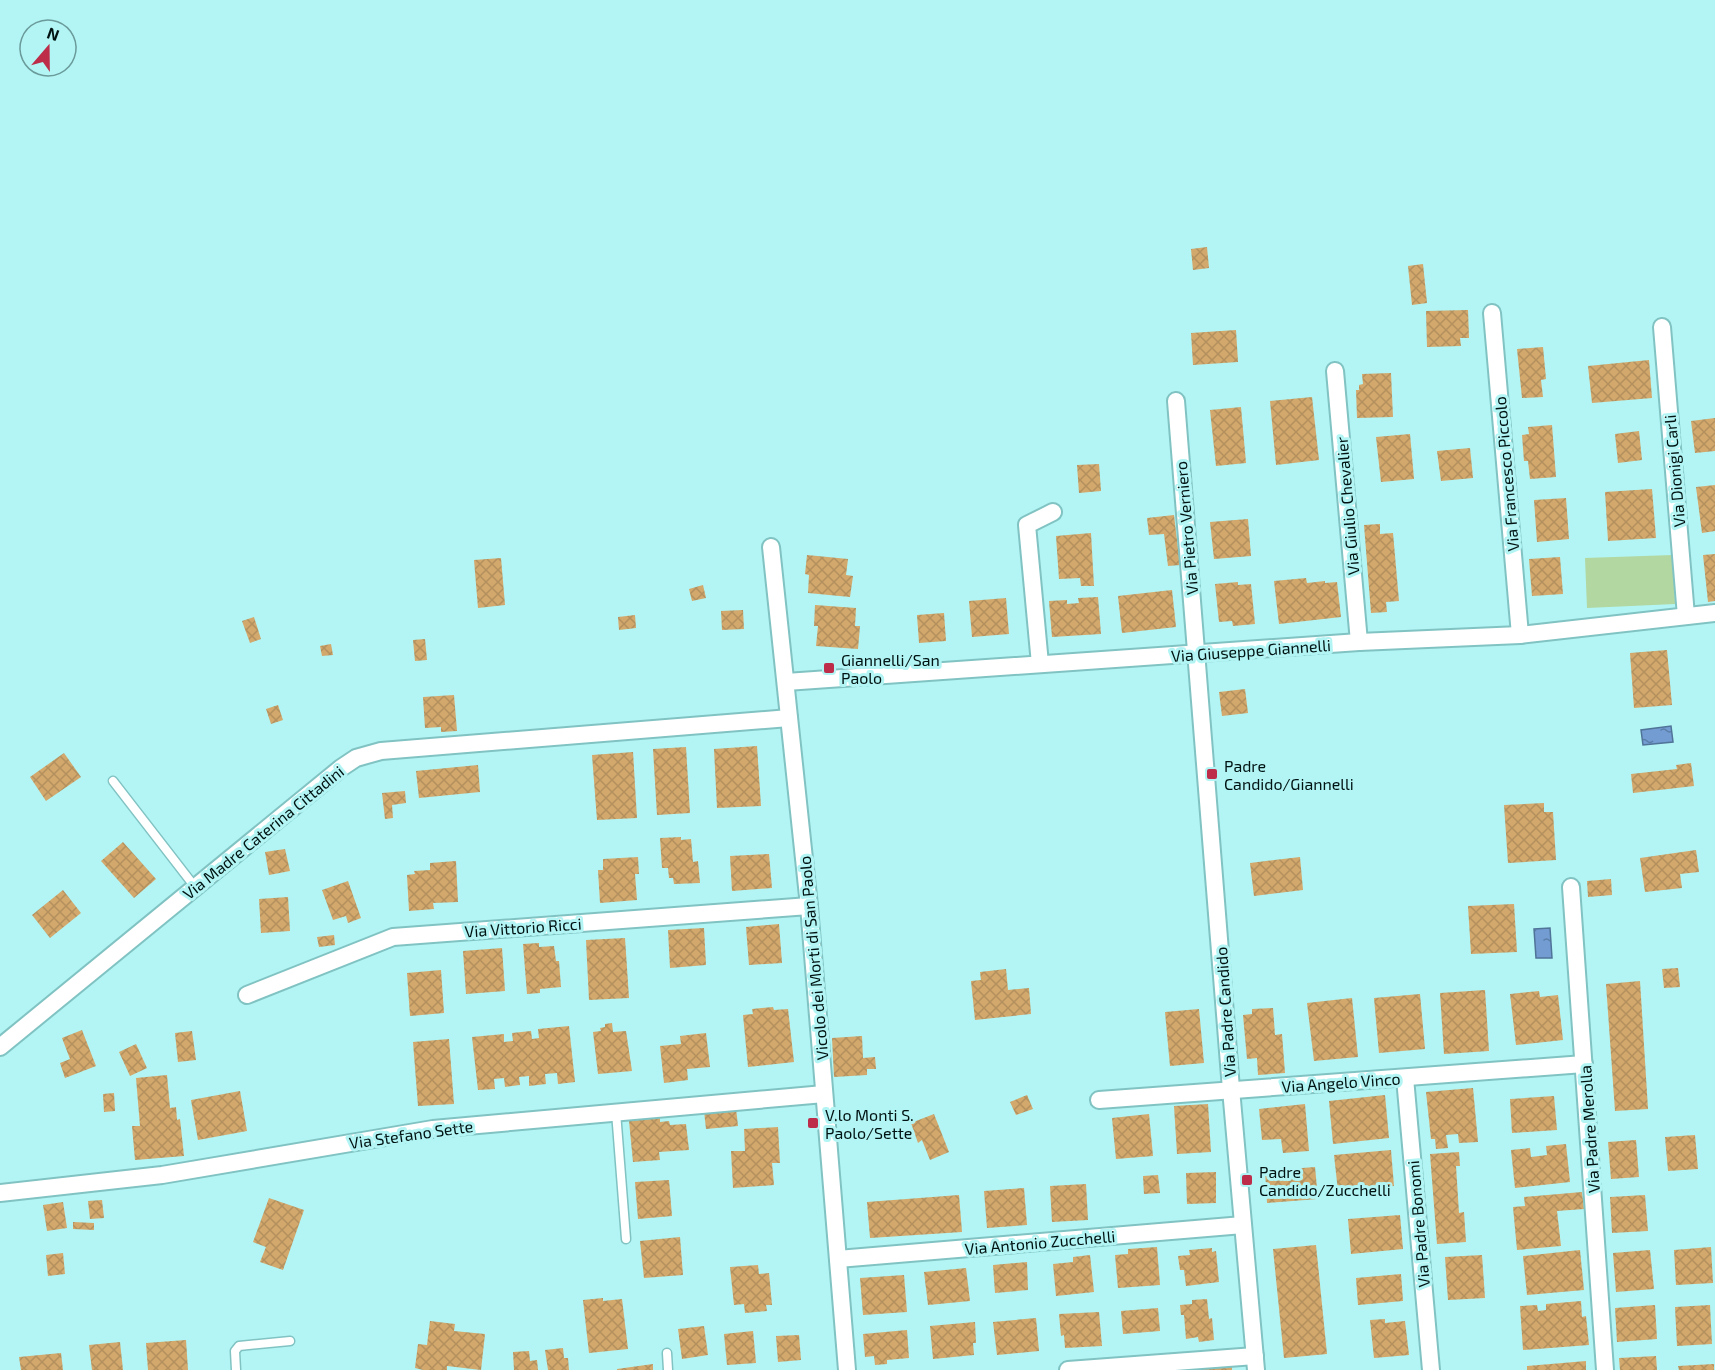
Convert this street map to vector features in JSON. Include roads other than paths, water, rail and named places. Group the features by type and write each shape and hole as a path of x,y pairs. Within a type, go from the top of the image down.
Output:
{"street":[{"name":"Via Francesco Piccolo","path":"1492,313 1520,635"},
{"name":"Via Dionigi Carli","path":"1662,327 1686,616"},
{"name":"Via Giulio Chevalier","path":"1335,371 1359,642"},
{"name":"Via Pietro Verniero","path":"1176,401 1197,654"},
{"path":"1040,664 1027,525 1053,512"},
{"name":"Vicolo dei Morti di San Paolo","path":"771,547 809,906 847,1370"},
{"name":"Via Giuseppe Giannelli","path":"786,682 1359,642 1520,635 1715,613"},
{"name":"Via Padre Candido","path":"1197,654 1255,1363"},
{"name":"Via Madre Caterina Cittadini","path":"0,1047 341,768 357,758 381,751 789,718"},
{"name":"Via Padre Merolla","path":"1571,887 1605,1370"},
{"name":"Via Vittorio Ricci","path":"247,995 393,937 809,906"},
{"name":"Via Angelo Vinco","path":"1099,1100 1584,1064"},
{"name":"Via Padre Bonomi","path":"1405,1077 1431,1370"},
{"name":"Via Stefano Sette","path":"0,1193 162,1175 433,1129 824,1094"},
{"name":"Via Antonio Zucchelli","path":"838,1258 1243,1225"},
{"path":"1068,1370 1255,1363"}],"lane":[{"path":"113,781 195,887"},
{"path":"616,1112 626,1239"},
{"path":"236,1370 236,1352 239,1346 290,1341"},
{"path":"667,1353 668,1370"}],"water":[{"path":"1671,726 1673,742 1643,745 1641,730"},
{"path":"1550,928 1552,958 1536,958 1534,929"}],"place":[{"name":"Giannelli/San Paolo","path":"829,668"},
{"name":"Padre Candido/Giannelli","path":"1212,774"},
{"name":"V.lo Monti S. Paolo/Sette","path":"813,1123"},
{"name":"Padre Candido/Zucchelli","path":"1247,1180"}]}
